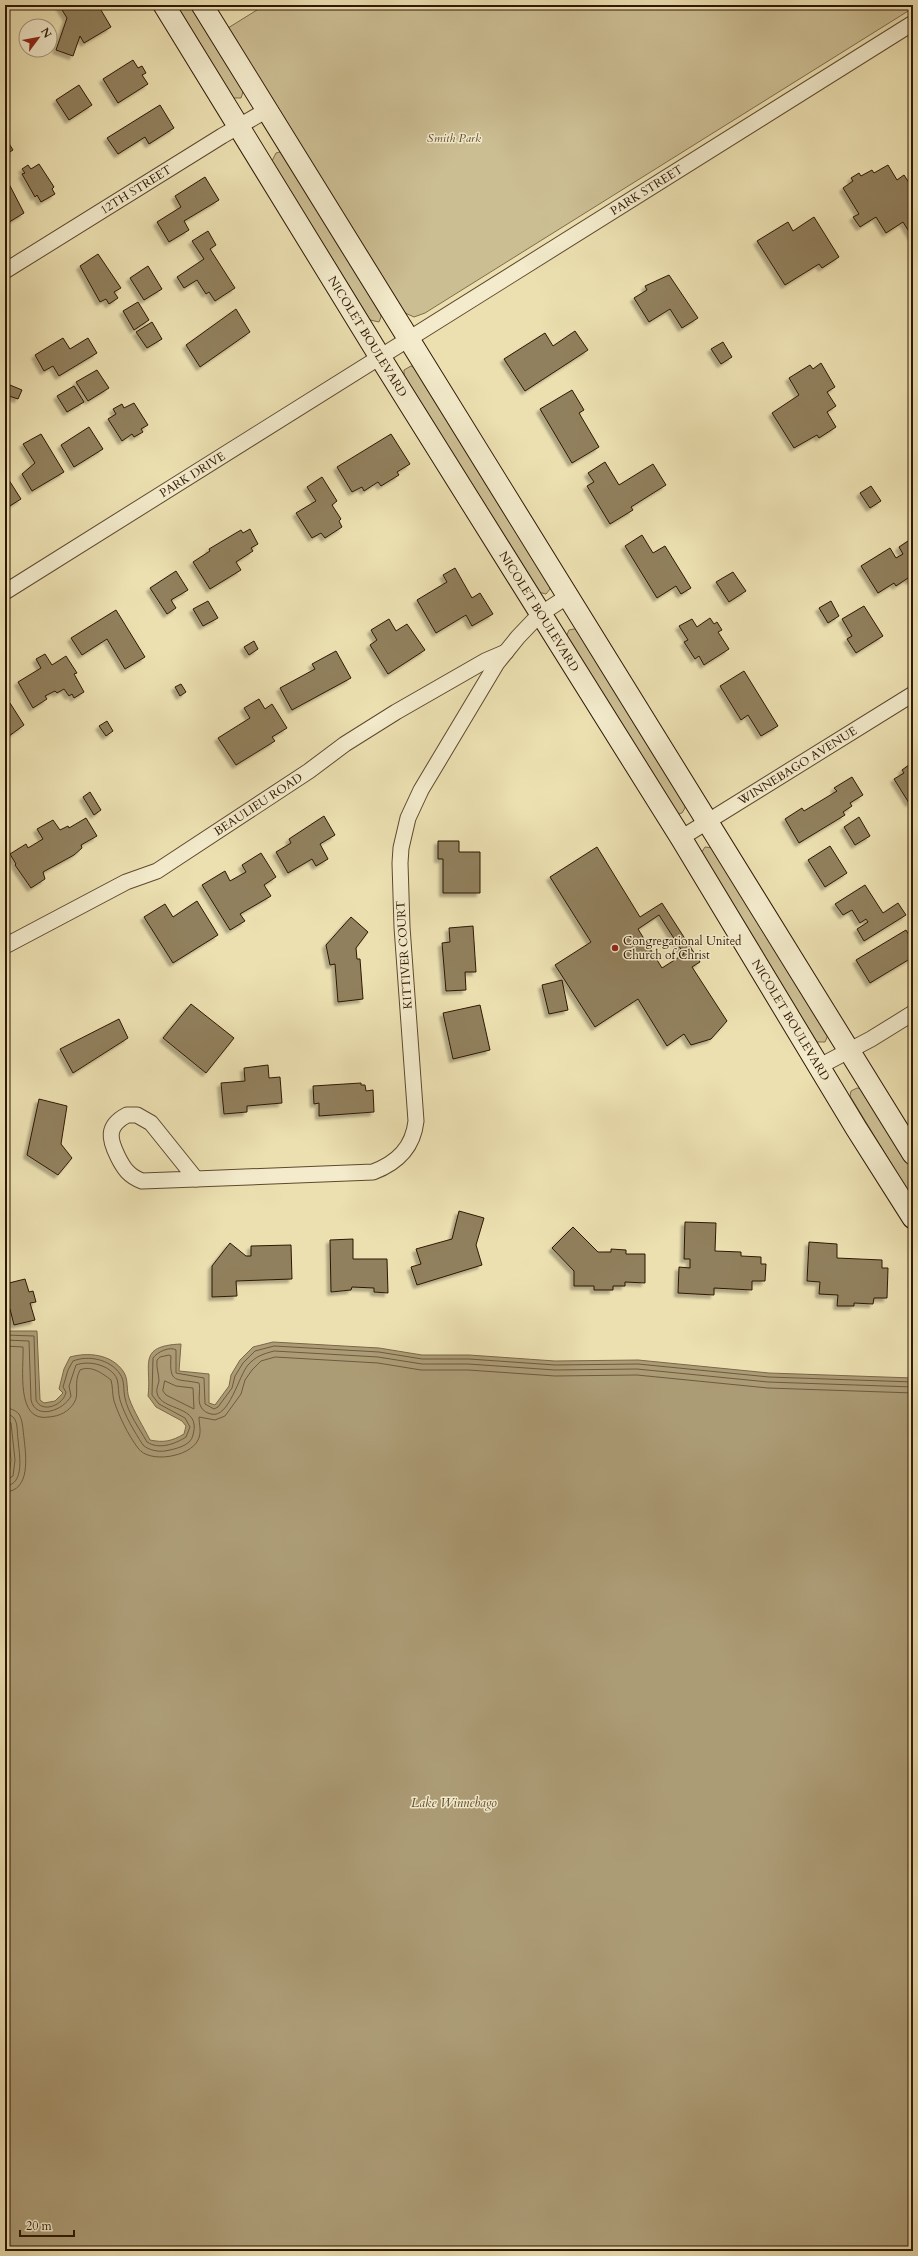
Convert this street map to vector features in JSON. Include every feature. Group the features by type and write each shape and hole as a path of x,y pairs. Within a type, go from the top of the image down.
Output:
{"street":[{"name":"NICOLET BOULEVARD","path":"164,5 539,615 681,838 913,1218"},
{"path":"202,5 913,1154"},
{"name":"PARK STREET","path":"380,358 913,23"},
{"name":"12TH STREET","path":"5,271 267,110"},
{"name":"PARK DRIVE","path":"5,592 380,358"},
{"name":"KITTIVER COURT","path":"196,1179 146,1118 137,1115 127,1115 119,1120 113,1127 111,1143 125,1171 134,1178 142,1181 196,1179 372,1172 388,1166 397,1160 408,1148 414,1132 416,1121 402,927 400,863 404,833 413,804 506,652 539,615 568,596"},
{"name":"BEAULIEU ROAD","path":"5,946 126,882 157,870 309,771 345,744 484,661 506,652"},
{"name":"WINNEBAGO AVENUE","path":"681,838 913,694"},
{"path":"820,1066 850,1051 913,1013"}],"green space":[{"path":"175,5 191,5 244,89 241,98 232,98"},
{"name":"Smith Park","path":"265,5 913,5 913,8 425,313 414,317 403,312 228,28"},
{"path":"280,152 284,154 381,312 379,322 370,320 272,161 276,153"},
{"path":"411,366 415,368 550,583 550,589 546,594 538,592 404,375 404,370"},
{"path":"569,630 579,630 685,803 685,808 682,813 678,814 566,637"},
{"path":"705,847 713,848 828,1035 825,1042 817,1042 700,855"},
{"path":"857,1088 862,1089 913,1172 913,1199 850,1096 851,1091"}],"water":[{"name":"Lake Winnebago","path":"5,1331 37,1331 40,1400 44,1403 55,1401 63,1393 59,1389 64,1369 70,1357 77,1355 99,1356 118,1365 125,1374 129,1398 150,1440 160,1441 172,1440 184,1434 186,1426 182,1421 156,1407 148,1396 149,1359 152,1353 157,1349 181,1344 179,1371 209,1374 209,1403 215,1405 229,1386 231,1375 240,1360 253,1347 273,1342 379,1348 422,1355 469,1355 555,1361 638,1360 769,1373 913,1378 913,2251 5,2251 5,1479 9,1474 11,1460 5,1406"}],"building":[{"path":"59,5 98,5 111,27 84,43 80,36 73,56 58,51 58,44 67,18"},
{"path":"133,60 138,68 142,66 146,73 142,75 148,84 118,103 103,79"},
{"path":"79,85 92,105 69,120 56,100"},
{"path":"160,105 174,128 149,144 145,137 118,154 107,138"},
{"path":"5,137 13,150 5,155"},
{"path":"39,164 54,187 52,189 55,194 41,202 37,195 35,197 22,174 25,173 22,169 28,165 31,169"},
{"path":"888,165 897,180 904,175 913,189 913,238 903,222 886,233 876,217 860,227 853,217 859,214 843,188 853,181 851,178 859,173 861,176 872,170 874,173"},
{"path":"205,177 219,200 184,221 189,230 169,242 157,222 181,207 175,196"},
{"path":"7,180 24,213 6,224 5,182"},
{"path":"814,217 839,257 822,268 819,264 785,285 757,241 788,222 793,231"},
{"path":"208,231 216,245 210,249 235,288 215,301 209,292 206,294 197,280 184,288 177,277 204,259 192,241"},
{"path":"98,254 121,288 114,292 118,298 109,304 106,299 100,302 80,266"},
{"path":"148,266 162,289 144,300 130,278"},
{"path":"669,275 698,318 682,328 670,309 649,322 634,298 647,290 645,286"},
{"path":"138,302 149,320 134,330 123,311"},
{"path":"236,309 250,332 200,367 186,345"},
{"path":"152,322 162,339 147,348 136,332"},
{"path":"575,331 588,350 525,391 504,359 545,333 553,346"},
{"path":"63,338 70,349 88,338 97,353 59,376 53,366 44,371 35,355"},
{"path":"723,342 732,357 721,364 711,349"},
{"path":"821,363 835,387 827,392 836,406 827,412 836,427 819,438 817,435 794,448 772,413 799,395 789,378 810,365 813,369"},
{"path":"97,370 109,388 88,401 76,382"},
{"path":"10,385 22,390 18,399 6,395"},
{"path":"74,386 84,402 67,412 57,396"},
{"path":"572,390 584,410 579,413 599,447 572,463 540,409"},
{"path":"134,403 148,425 141,429 143,432 134,437 132,434 122,441 108,419 116,414 113,409 122,404 124,408"},
{"path":"89,427 103,449 74,467 61,445"},
{"path":"41,434 64,472 32,491 22,474 35,463 23,444"},
{"path":"391,434 410,464 397,472 399,475 381,486 378,482 364,491 362,487 352,492 337,467"},
{"path":"605,462 619,485 653,464 666,485 631,507 633,510 610,524 587,486 594,482 588,473"},
{"path":"5,474 21,499 5,509"},
{"path":"322,477 337,501 332,505 341,519 339,521 342,527 325,538 321,533 312,538 296,513 316,501 307,487"},
{"path":"871,486 881,501 870,508 860,493"},
{"path":"250,529 258,544 251,548 253,551 236,562 241,570 210,589 193,562 210,551 209,549 241,530 243,533"},
{"path":"642,535 653,553 665,546 691,588 681,594 676,586 657,598 625,546"},
{"path":"911,539 913,579 910,581 908,578 896,586 894,583 878,593 861,566 890,548 896,558 903,554 899,547"},
{"path":"455,568 472,598 480,593 493,614 472,626 466,615 436,633 417,600 447,582 443,575"},
{"path":"176,571 188,590 171,600 176,608 167,614 150,588"},
{"path":"733,572 746,591 729,602 716,582"},
{"path":"208,601 218,618 203,626 193,609"},
{"path":"831,601 839,616 828,623 819,608"},
{"path":"864,606 883,636 856,653 847,639 852,636 842,619"},
{"path":"116,610 145,657 125,669 107,639 82,655 71,638"},
{"path":"710,618 714,624 717,622 722,630 718,632 729,649 704,665 699,656 695,659 684,642 688,640 679,626 692,619 697,627"},
{"path":"389,619 396,631 407,624 425,650 388,674 370,645 377,640 371,630"},
{"path":"254,641 258,649 249,655 244,647"},
{"path":"336,651 351,678 292,710 280,688 315,669 312,664"},
{"path":"45,654 52,665 66,656 77,673 74,674 84,692 74,698 72,694 69,696 64,689 57,693 55,691 45,696 47,699 33,708 18,682 41,668 36,659"},
{"path":"744,671 778,726 761,736 748,715 741,720 720,686"},
{"path":"181,684 186,692 180,696 175,687"},
{"path":"259,699 265,709 272,704 287,728 272,737 275,741 236,765 218,738 250,718 244,708"},
{"path":"10,703 24,725 5,739 5,706"},
{"path":"107,721 113,731 106,736 99,726"},
{"path":"913,762 913,801 909,803 894,779 904,773 902,770"},
{"path":"852,777 863,795 850,803 852,806 843,812 845,815 799,843 785,819 802,808 804,811 837,791 834,788"},
{"path":"90,792 101,810 94,815 83,797"},
{"path":"324,816 335,835 320,844 328,859 316,866 312,859 288,873 276,852 291,843 289,839"},
{"path":"859,817 870,836 855,845 844,827"},
{"path":"86,818 97,836 81,845 82,848 74,855 43,872 45,879 31,888 15,865 16,864 10,854 26,844 28,848 43,839 37,829 53,820 60,830 68,826 69,828"},
{"path":"438,841 459,841 459,852 480,852 480,893 443,893 443,859 438,859"},
{"path":"830,846 847,873 825,887 808,860"},
{"name":"Congregational United Church of Christ","path":"597,847 640,917 662,903 700,962 692,967 727,1021 711,1039 691,1045 684,1034 667,1046 638,999 595,1027 555,965 591,942 550,877","holes":["659,915 684,954 662,968 638,929"]},
{"path":"261,853 276,877 264,885 271,896 240,914 245,921 230,930 202,885 225,871 230,881 246,872 242,865"},
{"path":"865,885 883,913 898,903 906,915 864,941 857,929 868,922 866,919 860,923 852,910 843,915 835,904"},
{"path":"197,901 218,935 173,963 144,917 165,904 173,917"},
{"path":"351,917 368,932 356,948 357,959 360,959 363,999 338,1002 335,964 330,965 326,945"},
{"path":"473,926 476,972 465,972 466,990 446,991 442,943 450,942 449,928"},
{"path":"906,930 913,942 913,957 870,983 856,960"},
{"path":"562,980 568,1010 549,1014 542,985"},
{"path":"191,1004 234,1038 206,1073 163,1038"},
{"path":"480,1005 490,1050 453,1059 443,1013"},
{"path":"119,1019 128,1038 73,1073 60,1049"},
{"path":"268,1065 269,1078 280,1077 282,1103 247,1106 247,1112 224,1114 221,1083 245,1081 244,1068"},
{"path":"361,1083 361,1085 365,1085 366,1091 373,1090 374,1112 319,1116 319,1103 314,1104 313,1086"},
{"path":"39,1099 67,1106 61,1144 72,1158 58,1175 27,1155"},
{"path":"459,1211 484,1218 476,1245 482,1265 417,1285 411,1267 421,1264 416,1249 452,1239"},
{"path":"685,1222 716,1223 715,1251 741,1252 741,1256 761,1257 761,1264 766,1264 765,1281 752,1281 752,1290 714,1288 714,1295 678,1293 679,1267 690,1268 690,1259 684,1259"},
{"path":"573,1227 598,1252 611,1252 611,1249 626,1250 626,1254 645,1254 645,1283 625,1282 625,1286 613,1286 613,1290 594,1290 594,1286 574,1286 574,1271 552,1248"},
{"path":"353,1239 353,1259 387,1259 388,1293 374,1292 374,1288 352,1287 351,1290 331,1292 330,1240"},
{"path":"809,1242 837,1244 837,1258 882,1260 882,1268 888,1268 887,1298 874,1298 873,1304 854,1303 854,1306 837,1306 838,1295 819,1294 820,1282 807,1281"},
{"path":"230,1243 246,1256 251,1256 251,1246 291,1245 292,1279 236,1281 237,1296 212,1297 212,1266"},
{"path":"25,1279 29,1292 33,1291 36,1302 30,1303 35,1320 14,1325 10,1309 5,1310 5,1284"}],"place":[{"name":"Congregational United Church of Christ","path":"615,948"}]}
